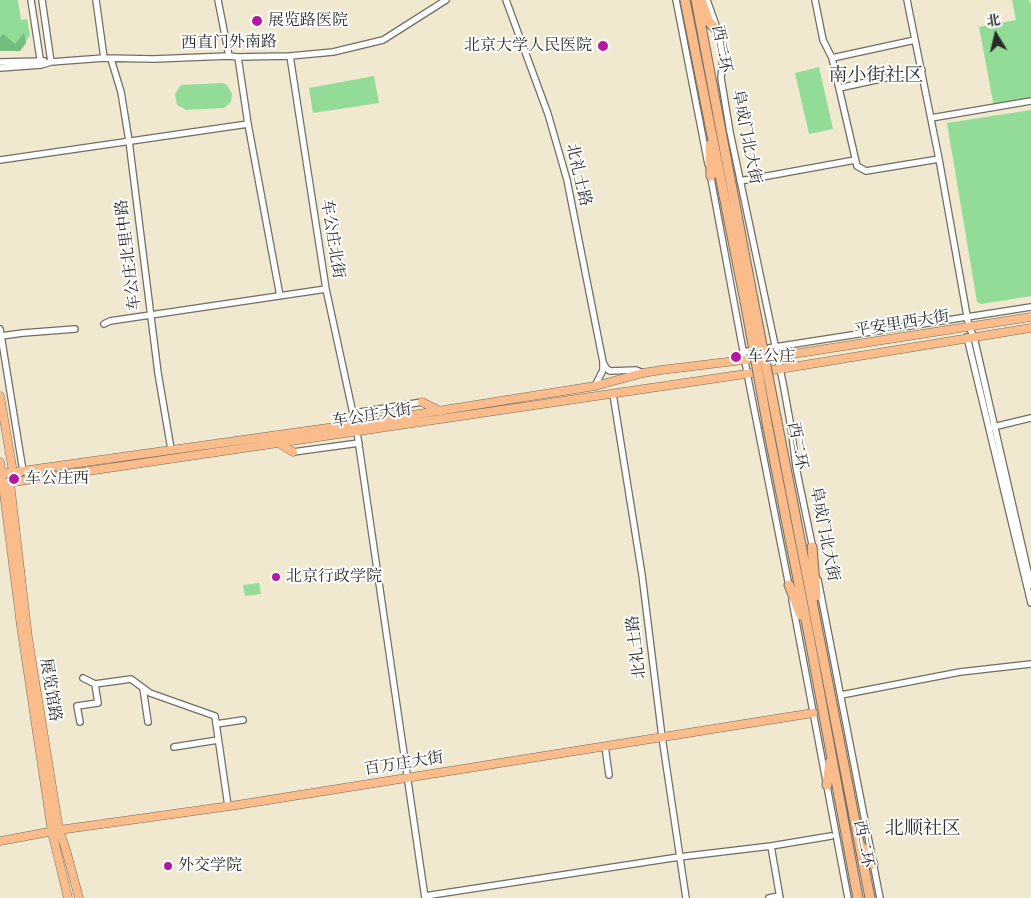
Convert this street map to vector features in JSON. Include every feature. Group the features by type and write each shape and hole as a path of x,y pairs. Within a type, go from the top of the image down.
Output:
{"highway":[{"name":"西二环","path":"685,0 709,117 778,426 814,634 831,754 858,898"},
{"name":"西二环","path":"696,0 749,300 768,428 870,898"},
{"path":"701,0 709,22 718,31"},
{"path":"709,117 711,176"},
{"path":"812,548 814,634"},
{"path":"789,586 814,634"},
{"path":"827,785 831,754"},
{"path":"859,842 873,864"}],"main road":[{"name":"平安里西大街","path":"744,355 777,356 1031,317"},
{"name":"平安里西大街","path":"747,374 1031,328"},
{"name":"车公庄大街","path":"2,480 280,444 440,411 595,386 643,373 744,355"},
{"name":"车公庄大街","path":"13,472 171,449 356,428 613,394 747,374"},
{"path":"0,396 13,472 2,480"},
{"path":"422,402 440,411"},
{"path":"280,444 293,452"},
{"name":"展览馆路","path":"0,462 56,831 68,898"},
{"name":"百万庄大街","path":"0,841 813,713"},
{"name":"展览馆路","path":"56,831 66,850 79,898"}],"street":[{"path":"31,0 41,63"},
{"path":"42,0 51,62"},
{"path":"96,0 104,58"},
{"path":"218,0 230,56"},
{"name":"西直门外南路","path":"41,63 104,58 230,56 238,58 332,52 383,40 446,0"},
{"name":"北礼士路","path":"506,0 548,114 567,180 603,362 603,370 595,386"},
{"path":"676,0 848,898"},
{"name":"阜成门北大街","path":"707,0 718,31 723,58 721,78 740,181 780,369 791,427 796,468 880,898"},
{"path":"815,0 823,40 832,58 857,166 866,171 939,159"},
{"path":"907,0 939,159 970,338 1031,603"},
{"path":"832,58 915,40"},
{"name":"车公庄北街","path":"290,56 326,289 359,443 425,897"},
{"path":"238,58 248,124 280,296"},
{"name":"车公庄北里中路","path":"111,59 121,92 129,141 150,316 171,449"},
{"path":"0,62 41,63"},
{"path":"0,68 41,63"},
{"path":"839,88 922,70"},
{"path":"931,118 1031,101"},
{"path":"0,160 248,124"},
{"path":"740,181 855,160"},
{"path":"104,324 110,321 326,289"},
{"path":"744,355 775,347 1031,307"},
{"path":"0,329 23,471 2,480"},
{"path":"1,336 75,329"},
{"path":"603,362 610,371 636,370 643,373"},
{"name":"北礼士路","path":"613,394 642,575 662,737 686,898"},
{"path":"354,413 422,402"},
{"path":"991,427 1031,418"},
{"path":"991,427 1031,585"},
{"path":"293,452 359,443"},
{"path":"841,695 960,672 1031,664"},
{"path":"83,678 95,684 131,679 150,693 215,716 228,806"},
{"path":"80,722 78,706 98,703 95,684"},
{"path":"143,688 148,722"},
{"path":"216,724 243,720"},
{"path":"174,747 218,740"},
{"path":"605,746 609,775"},
{"path":"425,897 679,857 771,846 831,836"},
{"path":"769,898 779,897 771,846"}],"green space":[{"path":"0,0 18,0 21,20 27,19 30,35 20,51 0,51"},
{"path":"1012,0 1029,0 1031,4 1031,100 994,107 979,27 1016,20"},
{"path":"24,33 26,43 20,51 0,51 0,37 3,34 15,44"},
{"path":"819,67 833,129 809,134 795,73"},
{"path":"374,76 379,103 313,113 309,88"},
{"path":"223,83 227,85 232,94 231,102 224,108 186,110 177,105 175,94 181,85"},
{"path":"1031,110 1031,296 981,304 977,302 947,123"},
{"path":"259,583 261,594 245,596 243,585"}],"place":[{"name":"展览路医院","path":"257,21"},
{"name":"北京大学人民医院","path":"603,46"},
{"name":"车公庄","path":"736,357"},
{"name":"车公庄西","path":"14,479"},
{"name":"北京行政学院","path":"276,577"},
{"name":"外交学院","path":"168,866"}],"district":[{"name":"南小街社区","path":"876,76"},
{"name":"北顺社区","path":"923,829"}]}
